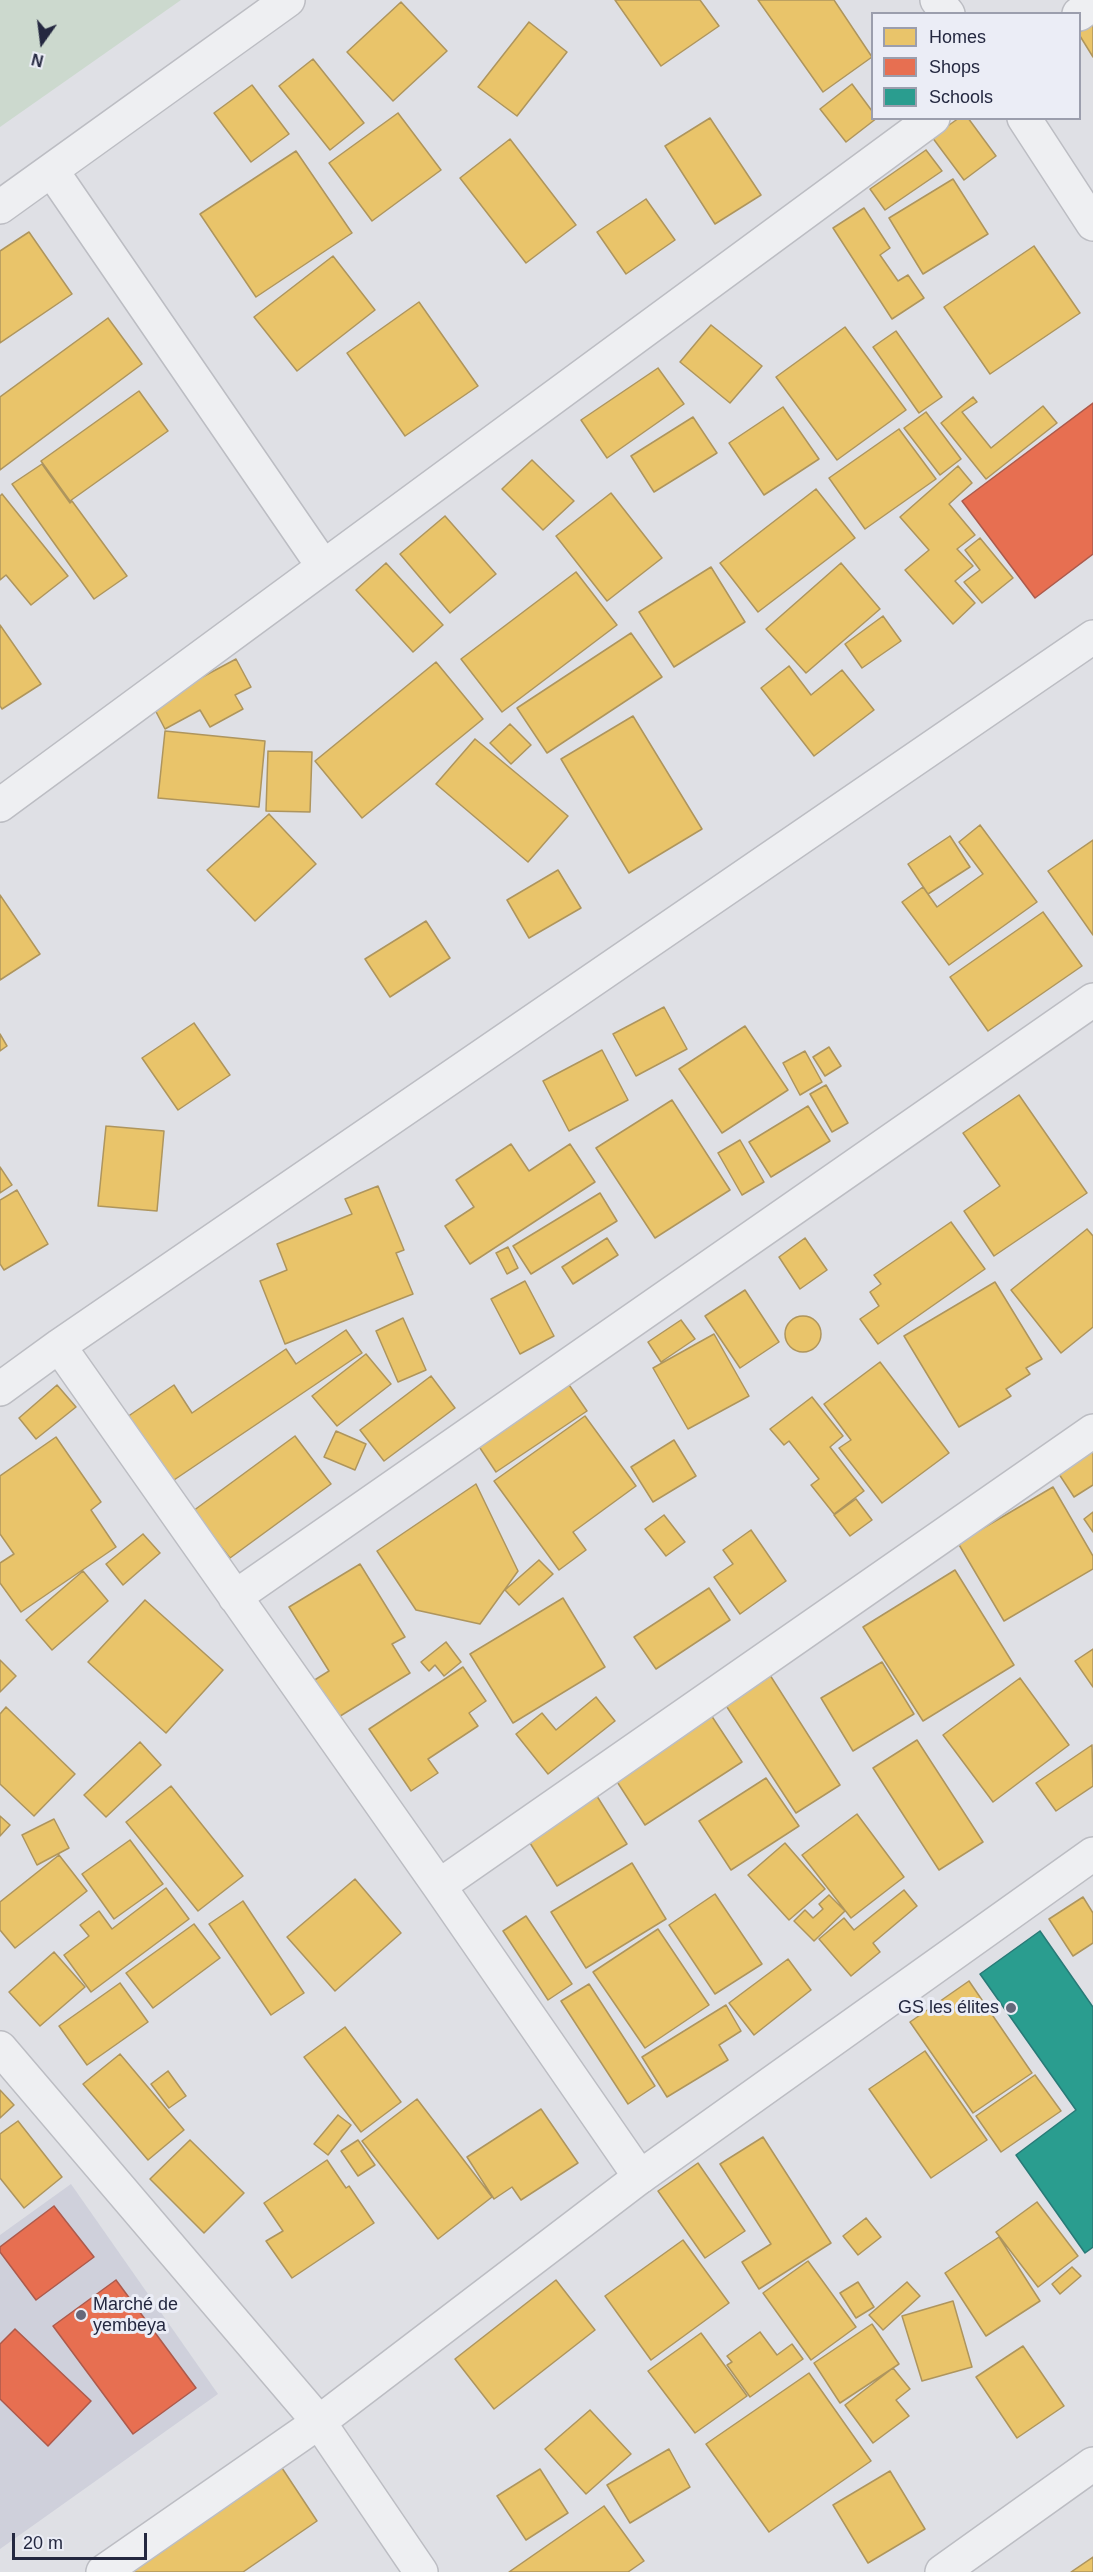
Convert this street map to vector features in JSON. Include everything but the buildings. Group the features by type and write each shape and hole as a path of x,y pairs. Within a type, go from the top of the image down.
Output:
{"street":[{"path":"0,207 288,0"},
{"path":"937,0 946,12"},
{"path":"0,805 930,120"},
{"path":"1025,120 1093,224"},
{"path":"52,171 323,566"},
{"path":"0,1389 59,1346 1093,637"},
{"path":"235,1597 1093,1000"},
{"path":"59,1346 439,1886 640,2177"},
{"path":"439,1886 1093,1431"},
{"path":"104,2572 319,2422 640,2177 1093,1854"},
{"path":"0,2048 319,2422 421,2572"},
{"path":"942,2572 1093,2464"}],"shaded area":[{"path":"0,0 181,0 0,127"},
{"name":"Marché de yembeya","path":"71,2184 218,2394 0,2549 0,2235"}],"place":[{"name":"GS les élites","path":"1011,2008"},
{"name":"Marché de yembeya","path":"81,2315"}]}
